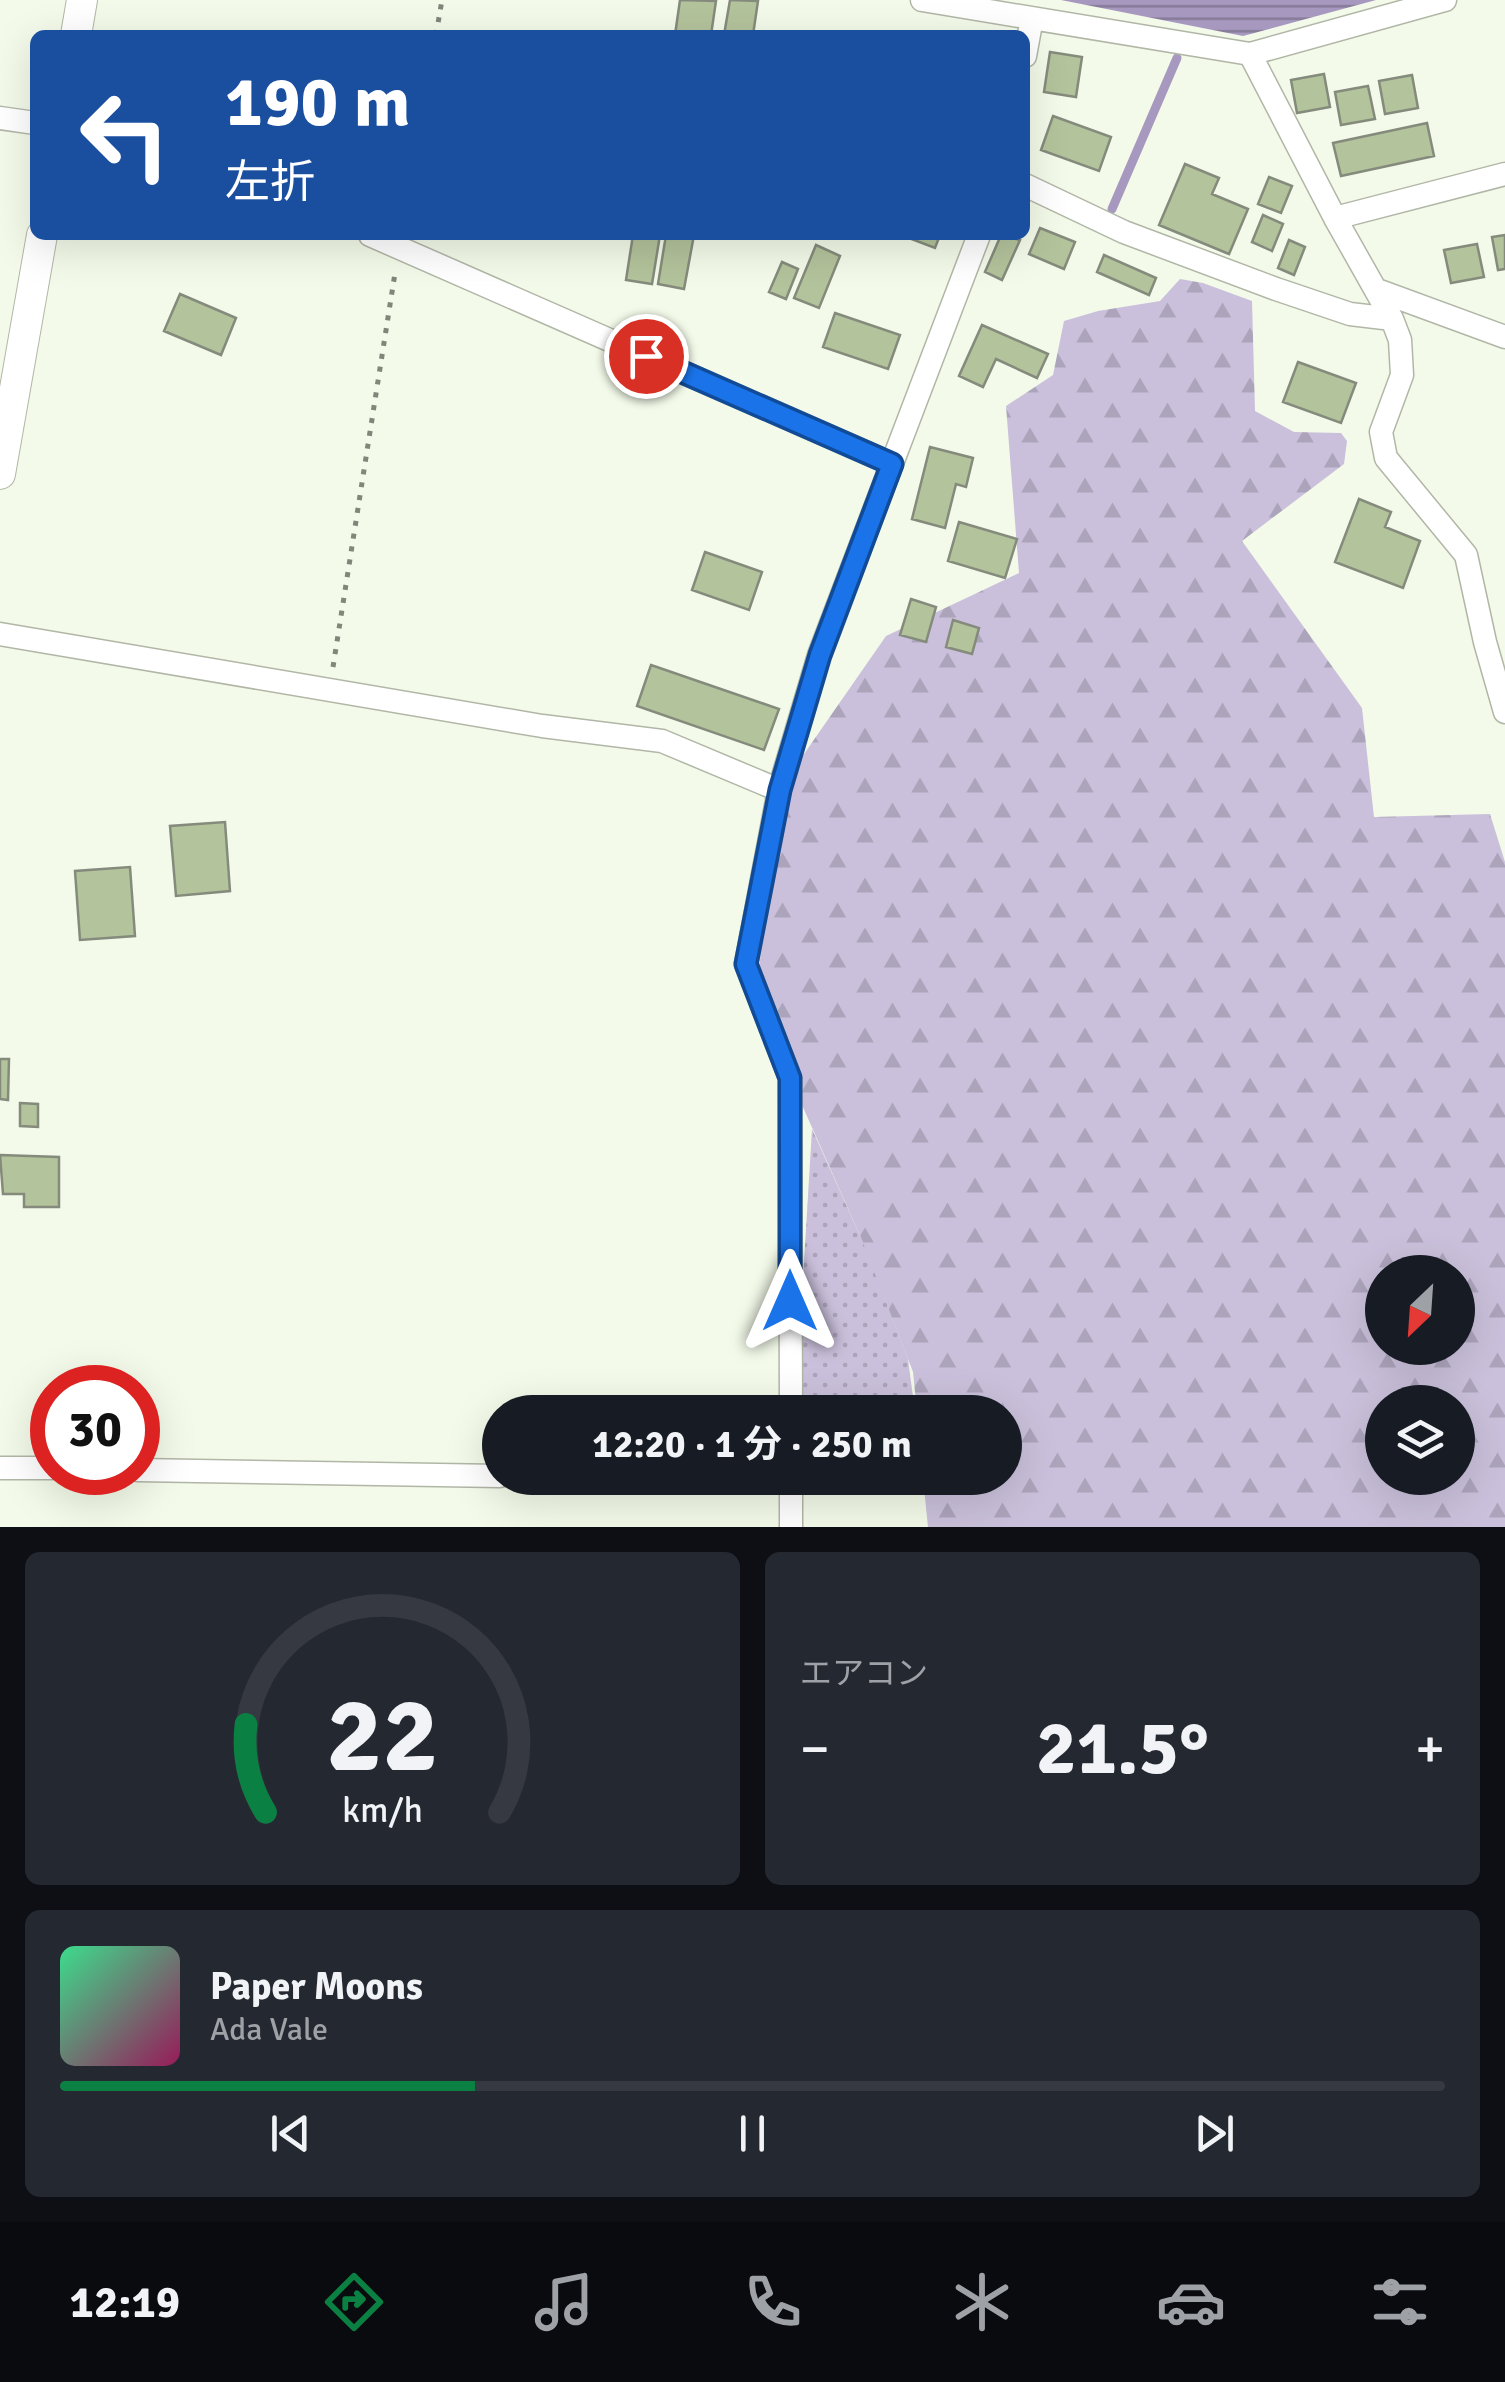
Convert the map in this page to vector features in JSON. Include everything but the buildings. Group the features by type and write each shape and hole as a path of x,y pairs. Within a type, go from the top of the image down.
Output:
{"street":[{"path":"77,30 82,0"},
{"path":"922,0 1018,11 1250,54 1446,0"},
{"path":"1250,54 1392,318 1400,340 1402,375 1381,432 1386,458 1466,555 1505,712"},
{"path":"0,118 30,122"},
{"path":"1335,218 1505,174"},
{"path":"1030,187 1124,232 1276,288 1350,314 1392,318"},
{"path":"0,474 41,240"},
{"path":"382,240 892,464"},
{"path":"791,1395 790,1078 746,964 780,790 820,655 976,240"},
{"path":"1377,290 1505,336"},
{"path":"0,634 542,726 662,741 780,790"},
{"path":"0,1468 30,1468"},
{"path":"160,1470 482,1476"},
{"path":"791,1495 791,1527"}],"path":[{"path":"437,30 442,0"},
{"path":"329,690 400,248"}],"green space":[{"path":"1180,279 1252,301 1255,411 1294,432 1341,433 1347,441 1344,464 1242,541 1362,708 1374,817 1490,814 1505,862 1505,1527 928,1527 925,1495 1022,1495 1022,1395 915,1395 913,1372 862,1240 790,1078 759,969 779,790 886,636 1019,573 1006,406 1053,375 1064,321 1160,301"},
{"path":"812,1129 867,1251 908,1359 913,1395 796,1395"}],"shaded area":[{"path":"1061,0 1376,0 1243,36"}],"waterway":[{"path":"1112,209 1177,58"}],"route":[{"path":"646,356 892,464 820,655 780,790 746,964 790,1078 790,1301"}]}
